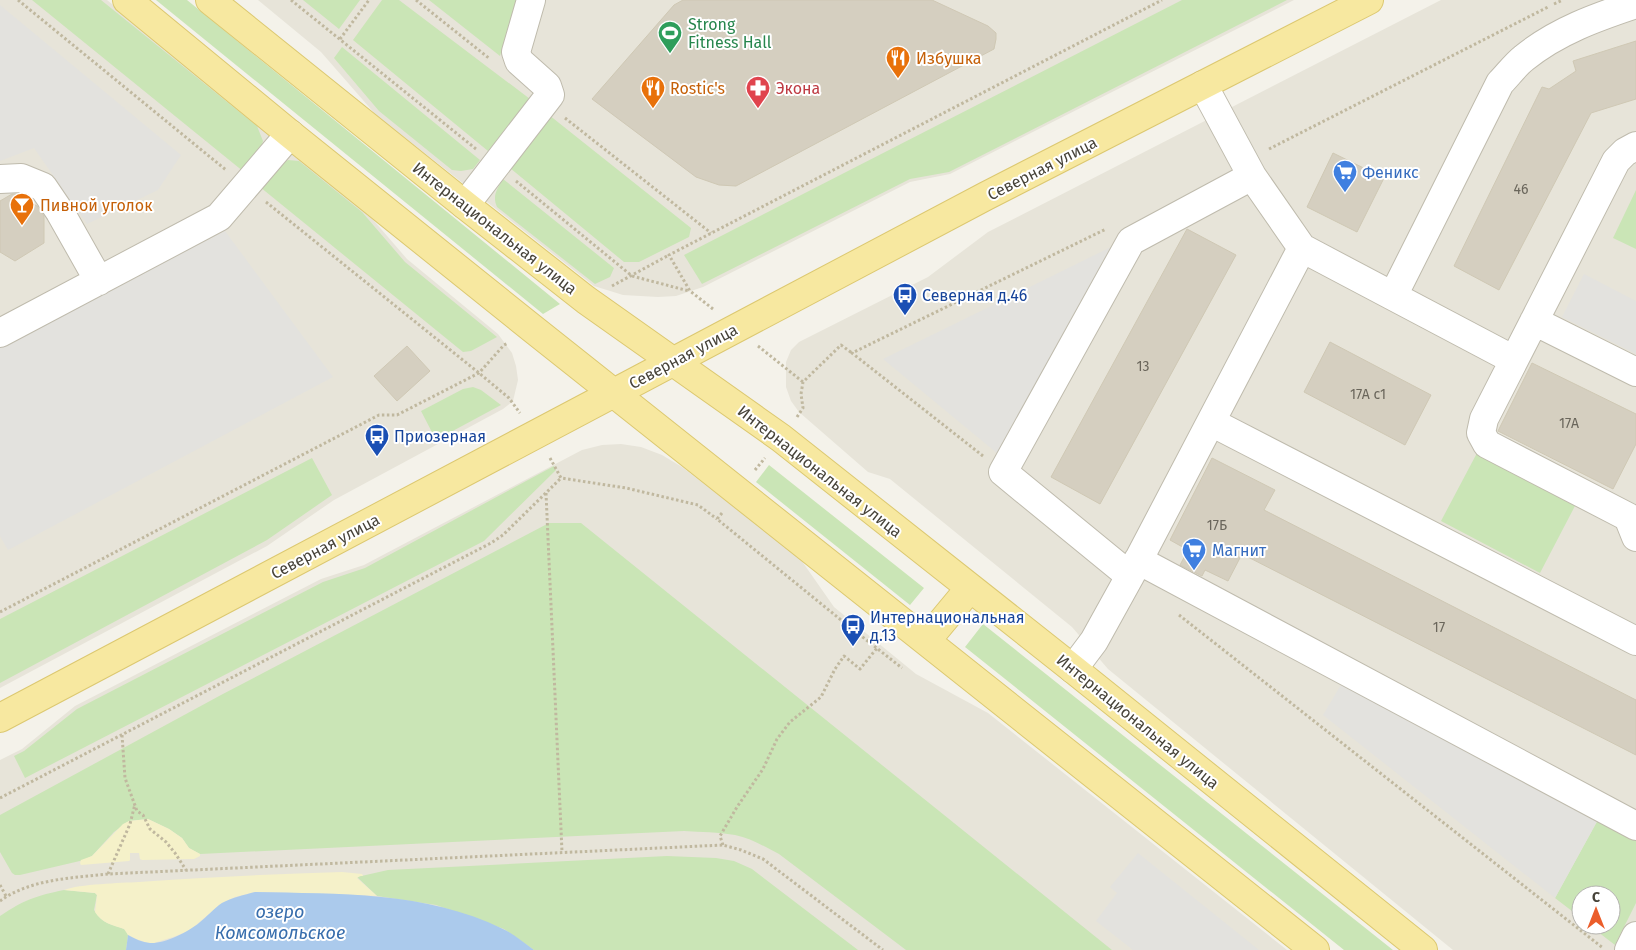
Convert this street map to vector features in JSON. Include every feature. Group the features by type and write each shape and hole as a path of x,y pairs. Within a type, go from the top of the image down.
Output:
{"main road":[{"path":"127,0 290,134 614,394 1314,950"},
{"name":"Интернациональная улица","path":"210,0 586,300 781,438 1423,950"},
{"name":"Северная улица","path":"0,718 986,196 1369,0"},
{"path":"926,641 970,588"}],"lane":[{"path":"465,205 550,96 547,86 519,61 516,52 531,0"},
{"path":"1393,296 1500,83 1523,58 1560,33 1636,4"},
{"path":"1203,85 1252,176 1302,248 1514,360"},
{"path":"0,334 219,217 290,134"},
{"path":"1636,146 1624,152 1616,161 1484,419 1481,433 1487,444 1628,517 1636,537"},
{"path":"1252,176 1131,242 1003,472 1134,568 1636,826"},
{"path":"0,179 21,178 43,187 60,212 99,281"},
{"path":"1073,669 1094,641 1134,568 1302,248"},
{"path":"1534,321 1636,372"},
{"path":"1210,422 1636,641"},
{"path":"1628,950 1636,936"}],"path":[{"path":"18,0 509,398 537,434 561,478"},
{"path":"340,39 369,0"},
{"path":"803,382 690,291 669,255 1162,0"},
{"path":"0,612 379,414 397,415 479,373"},
{"path":"0,798 491,543 503,535 561,478"},
{"path":"561,478 626,488 698,505 717,519"},
{"path":"546,493 562,852"},
{"path":"1177,613 1605,950"},
{"path":"723,845 720,836 763,768 777,739 790,722 821,697 844,656 860,669 877,648"},
{"path":"122,735 124,778 135,804 150,829 166,842 186,870"},
{"path":"108,874 130,824 135,804"},
{"path":"0,901 6,896 49,881 108,874 723,845 763,859 884,950"},
{"path":"0,885 6,896"}],"shaded area":[{"path":"0,0 107,0 369,215 407,259 498,334 512,353 518,380 513,401 503,409 334,500 267,546 0,688"},
{"path":"258,0 1294,0 950,174 910,182 703,287 676,296 658,297 623,295 594,286 376,115 321,52"},
{"path":"1441,0 1636,0 1636,950 1453,950 1108,669 1072,627 890,479 868,472 799,412 791,401 786,387 786,362 791,350 799,342 928,277 988,232"},
{"path":"0,5 181,155 158,190 87,224 34,148 0,161"},
{"path":"225,231 333,377 8,550 0,536 0,346"},
{"path":"1115,245 998,454 883,359"},
{"path":"1584,274 1636,301 1636,354 1562,317"},
{"path":"621,444 641,447 662,455 682,467 799,557 834,607 916,674 988,713 1287,950 0,950 0,760 22,749 75,706 321,579 364,565 582,450 602,445"},
{"path":"1345,678 1600,816 1555,898 1323,715"},
{"path":"1138,853 1259,950 1133,950 1096,921 1117,893 1110,887"}],"green space":[{"path":"32,0 101,0 257,126 263,141 259,154 244,172"},
{"path":"156,0 187,0 560,304 543,314"},
{"path":"303,0 360,0 339,29"},
{"path":"382,0 399,0 530,99 488,151 353,40"},
{"path":"429,0 518,0 500,56"},
{"path":"1182,0 1287,0 949,172 910,179 702,284 684,255"},
{"path":"342,47 480,160 473,169 452,170 379,111 334,58"},
{"path":"549,115 691,228 689,237 639,262 624,262 510,168"},
{"path":"288,160 299,161 362,212 405,262 497,337 471,351 463,352 260,187 279,166"},
{"path":"503,179 614,268 610,277 595,284 497,207 495,196"},
{"path":"1636,190 1636,249 1613,238"},
{"path":"473,387 481,390 501,405 436,440 421,411 463,389"},
{"path":"1477,453 1576,504 1540,573 1441,521"},
{"path":"312,458 332,495 267,540 0,683 0,619"},
{"path":"769,465 924,588 910,605 756,482"},
{"path":"554,466 556,470 484,541 25,778 14,756 24,751 77,709 323,582 365,568"},
{"path":"549,523 581,523 1112,950 906,950 779,854 747,838 716,833 684,831 200,854 189,848 182,838 169,829 148,819 129,821 114,832 92,856 84,860 20,875 12,873 0,852 0,815 221,695"},
{"path":"983,624 1393,950 1344,950 965,647"},
{"path":"1600,816 1636,835 1636,903 1621,933 1621,885 1571,885 1571,910 1555,898"},
{"path":"667,856 716,858 734,861 752,869 858,950 534,950 504,929 436,905 377,896 357,877 388,870"},
{"path":"64,890 95,893 97,895 94,910 101,919 126,930 128,935 126,950 0,950 0,916 30,899"},
{"path":"1602,935 1620,935 1615,945"}],"sand":[{"path":"148,819 169,829 182,838 189,848 200,854 200,856 194,859 142,860 139,853 130,853 129,861 81,865 81,860 92,856 123,824 129,821"},
{"path":"342,872 362,874 363,876 357,878 377,896 255,892 235,897 222,903 190,930 154,943 136,939 128,935 124,929 101,919 95,912 97,895 95,893 64,890 80,886 111,883"}],"water":[{"name":"озеро Комсомольское","path":"255,892 381,897 443,907 503,929 534,950 126,950 128,935 150,943 169,939 182,934 202,921 222,903"}],"building":[{"path":"683,0 932,0 988,26 996,33 996,39 994,49 736,186 719,185 696,177 592,99 674,5"},
{"path":"1636,41 1636,99 1591,113 1499,290 1454,266 1542,87 1549,89 1576,71 1573,61"},
{"name":"Феникс","path":"1333,153 1384,178 1357,232 1307,207"},
{"name":"Пивной уголок","path":"12,194 16,194 37,206 44,216 44,243 15,261 0,252 0,201"},
{"path":"1187,229 1236,255 1100,504 1051,477"},
{"path":"1330,342 1431,395 1405,445 1304,392"},
{"path":"407,346 430,371 397,401 374,376"},
{"path":"1532,363 1636,414 1636,444 1613,489 1498,431"},
{"path":"1212,458 1275,490 1264,510 1636,700 1636,755 1242,554 1228,581 1205,570 1202,576 1180,565 1188,550 1170,540"}],"place":[{"name":"Strong Fitness Hall","path":"670,54"},
{"name":"Избушка","path":"898,79"},
{"name":"Rostic's","path":"653,109"},
{"name":"Экона","path":"758,109"},
{"name":"Феникс","path":"1345,193"},
{"name":"Пивной уголок","path":"22,226"},
{"name":"Северная д.46","path":"905,316"},
{"name":"Приозерная","path":"377,457"},
{"name":"Магнит","path":"1194,571"},
{"name":"Интернациональная д.13","path":"853,647"}]}
